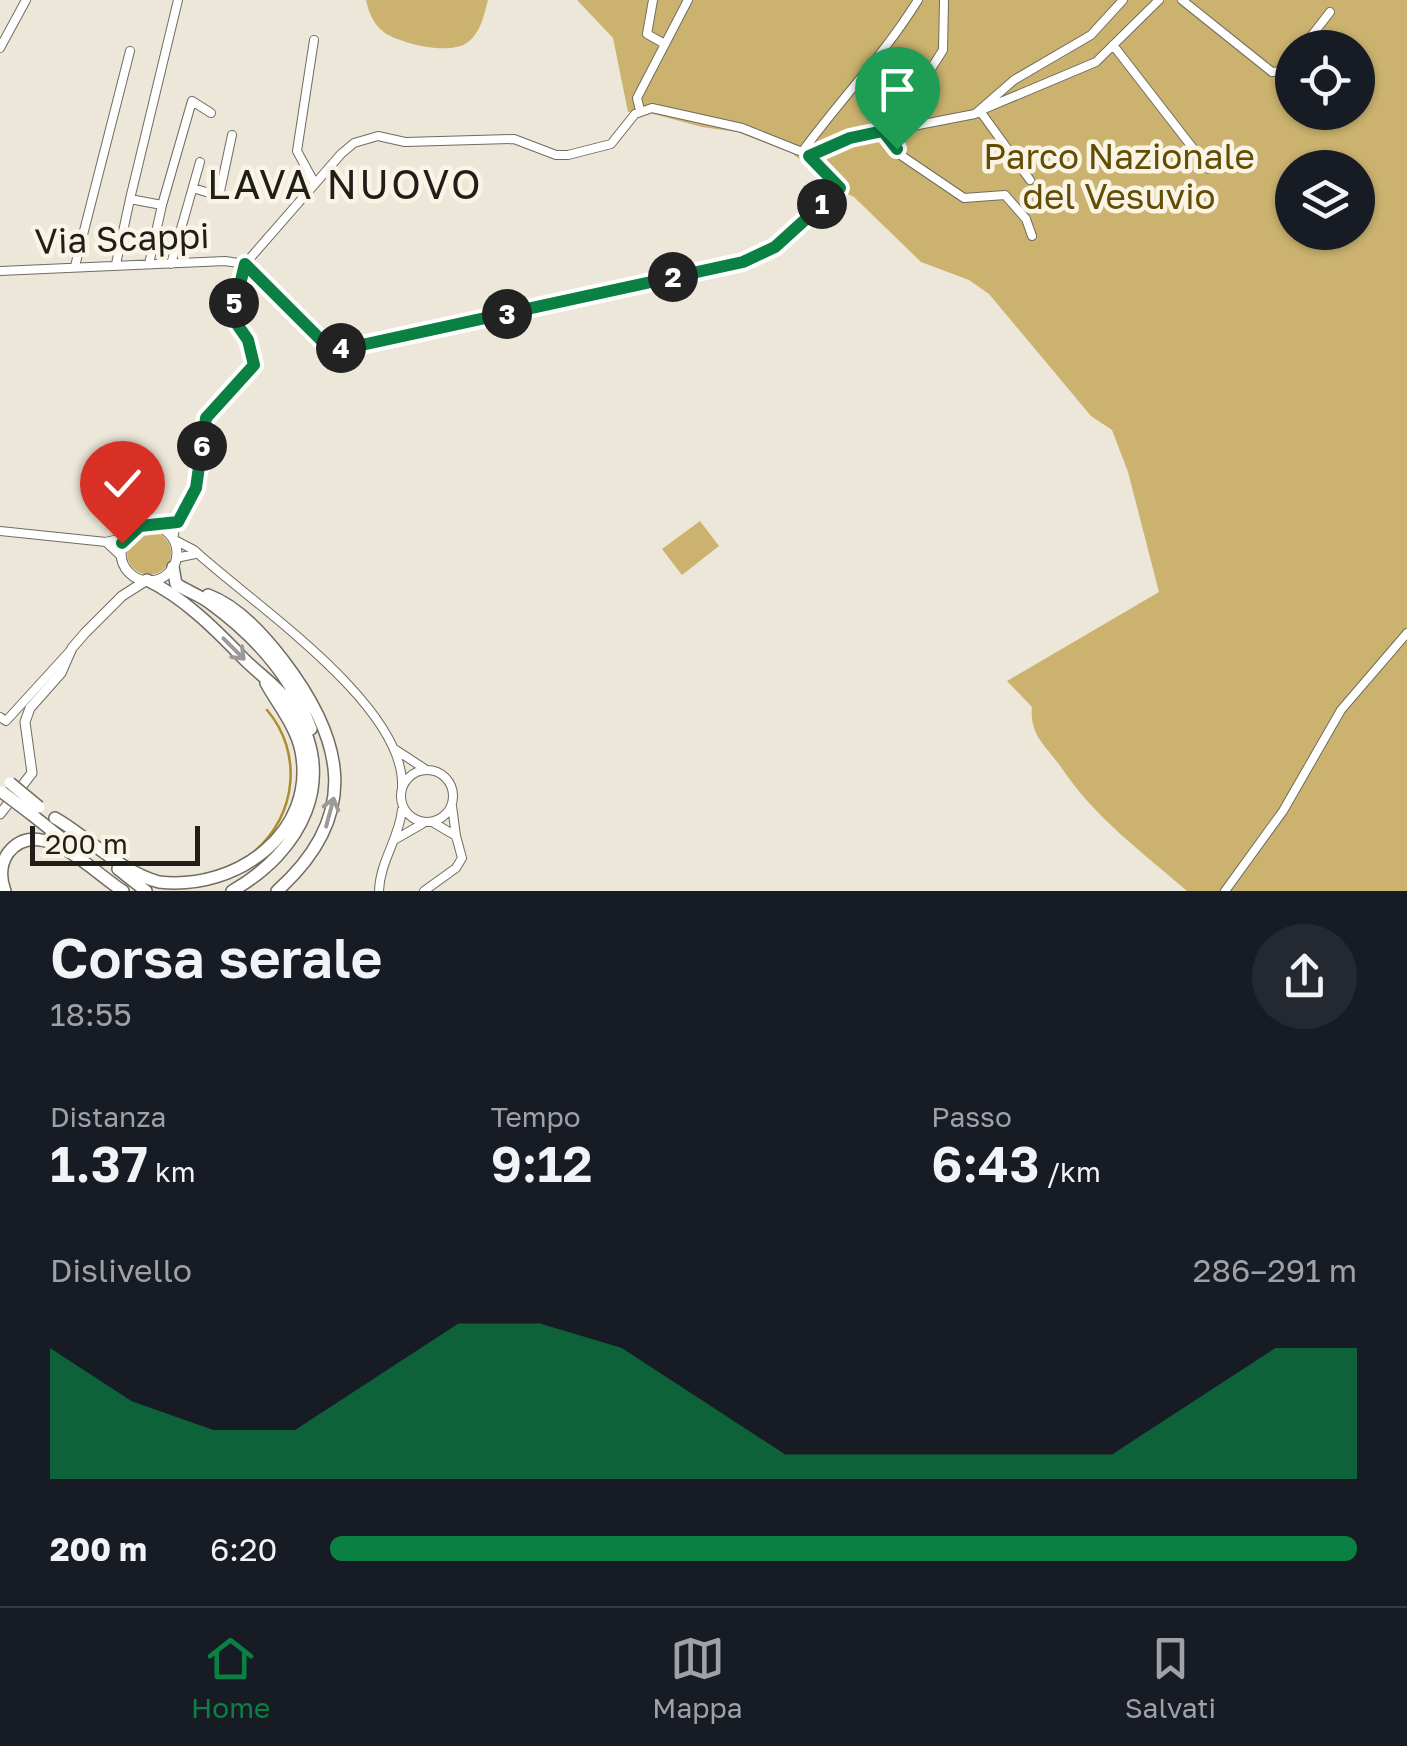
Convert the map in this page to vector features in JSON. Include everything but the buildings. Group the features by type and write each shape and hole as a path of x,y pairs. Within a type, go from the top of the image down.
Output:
{"highway":[{"path":"174,563 176,584 224,602 260,635 301,685 328,734 336,780 328,824 306,862 278,891"},
{"path":"147,580 200,617 288,700 301,724 312,763 310,799 302,824 266,869 232,891"},
{"path":"189,590 210,603 268,655 302,706 317,749 319,796 307,831 278,869 247,891"},
{"path":"35,810 54,818 140,874 160,882 207,884 249,868 276,845 289,826 302,777 296,737 266,683"},
{"path":"3,785 125,891"},
{"path":"54,818 146,891"},
{"path":"4,891 1,875 6,856 20,843 32,840 61,846 125,891"}],"main road":[{"path":"0,814 32,772 25,727 27,712 61,673 70,651 122,596 147,580 162,577 174,563 173,539 158,526 140,526 126,537 121,556 128,584 122,596"},
{"path":"128,572 147,580"}],"street":[{"path":"0,48 26,0"},
{"path":"116,264 178,0"},
{"path":"653,0 647,34 663,44"},
{"path":"640,110 637,98 688,0"},
{"path":"806,154 866,67 892,42 918,0"},
{"path":"901,127 911,100 942,54 944,0"},
{"path":"981,110 1014,80 1091,35 1123,0"},
{"path":"806,154 850,138 981,110 1077,72 1096,62 1159,0"},
{"path":"1182,0 1275,72"},
{"path":"1313,30 1330,12"},
{"path":"314,40 297,151 315,184"},
{"path":"1113,44 1209,169"},
{"path":"75,266 130,51"},
{"path":"149,264 192,101 210,113"},
{"path":"245,264 320,339 333,347 348,348 758,256 775,247 840,188 806,154 742,128 652,108 640,110 617,140 568,154 545,152 514,140 405,142 371,137 354,142 245,264 232,317 248,340 254,365 206,418 196,488 173,539 198,554 346,682 396,750 442,775 451,786 456,836 463,852 460,864 424,891"},
{"path":"981,110 1030,180"},
{"path":"883,131 899,154 964,198 996,194 1007,197 1026,220 1032,236"},
{"path":"193,188 219,196 232,135"},
{"path":"171,264 200,162"},
{"path":"130,198 162,205"},
{"name":"Via Scappi","path":"0,271 116,264 245,264"},
{"path":"158,526 178,522"},
{"path":"0,530 106,542 126,537"},
{"path":"106,542 121,556"},
{"path":"174,563 188,553 198,554"},
{"path":"1225,891 1283,811 1342,710 1407,633"},
{"path":"0,717 6,721 70,651"},
{"path":"379,891 385,858 396,839 402,808 396,750"},
{"path":"402,787 416,772 430,770"},
{"path":"396,839 444,817 452,806"},
{"path":"402,808 412,818 456,836"}],"green space":[{"path":"366,0 488,0 481,23 468,42 439,48 385,33 372,18"},
{"name":"Parco Nazionale del Vesuvio","path":"577,0 1407,0 1407,891 1187,891 1088,802 1040,740 1033,725 1032,707 1007,681 1159,592 1128,472 1112,430 1091,416 989,294 969,280 921,262 854,197 833,187 792,153 737,132 646,112 628,112 613,38"},
{"path":"700,521 719,546 682,575 662,549"},
{"path":"149,531 165,537 171,553 165,569 149,575 133,569 127,553 133,537"}],"waterway":[{"path":"255,851 280,820 290,783 286,745 267,710"}],"district":[{"name":"LAVA NUOVO","path":"345,184"}],"route":[{"path":"122,543 140,526 178,522 196,488 206,418 254,365 248,340 232,317 245,264 320,339 333,347 348,348 743,262 775,247 840,188 809,156 850,138 883,131 897,149"}]}
